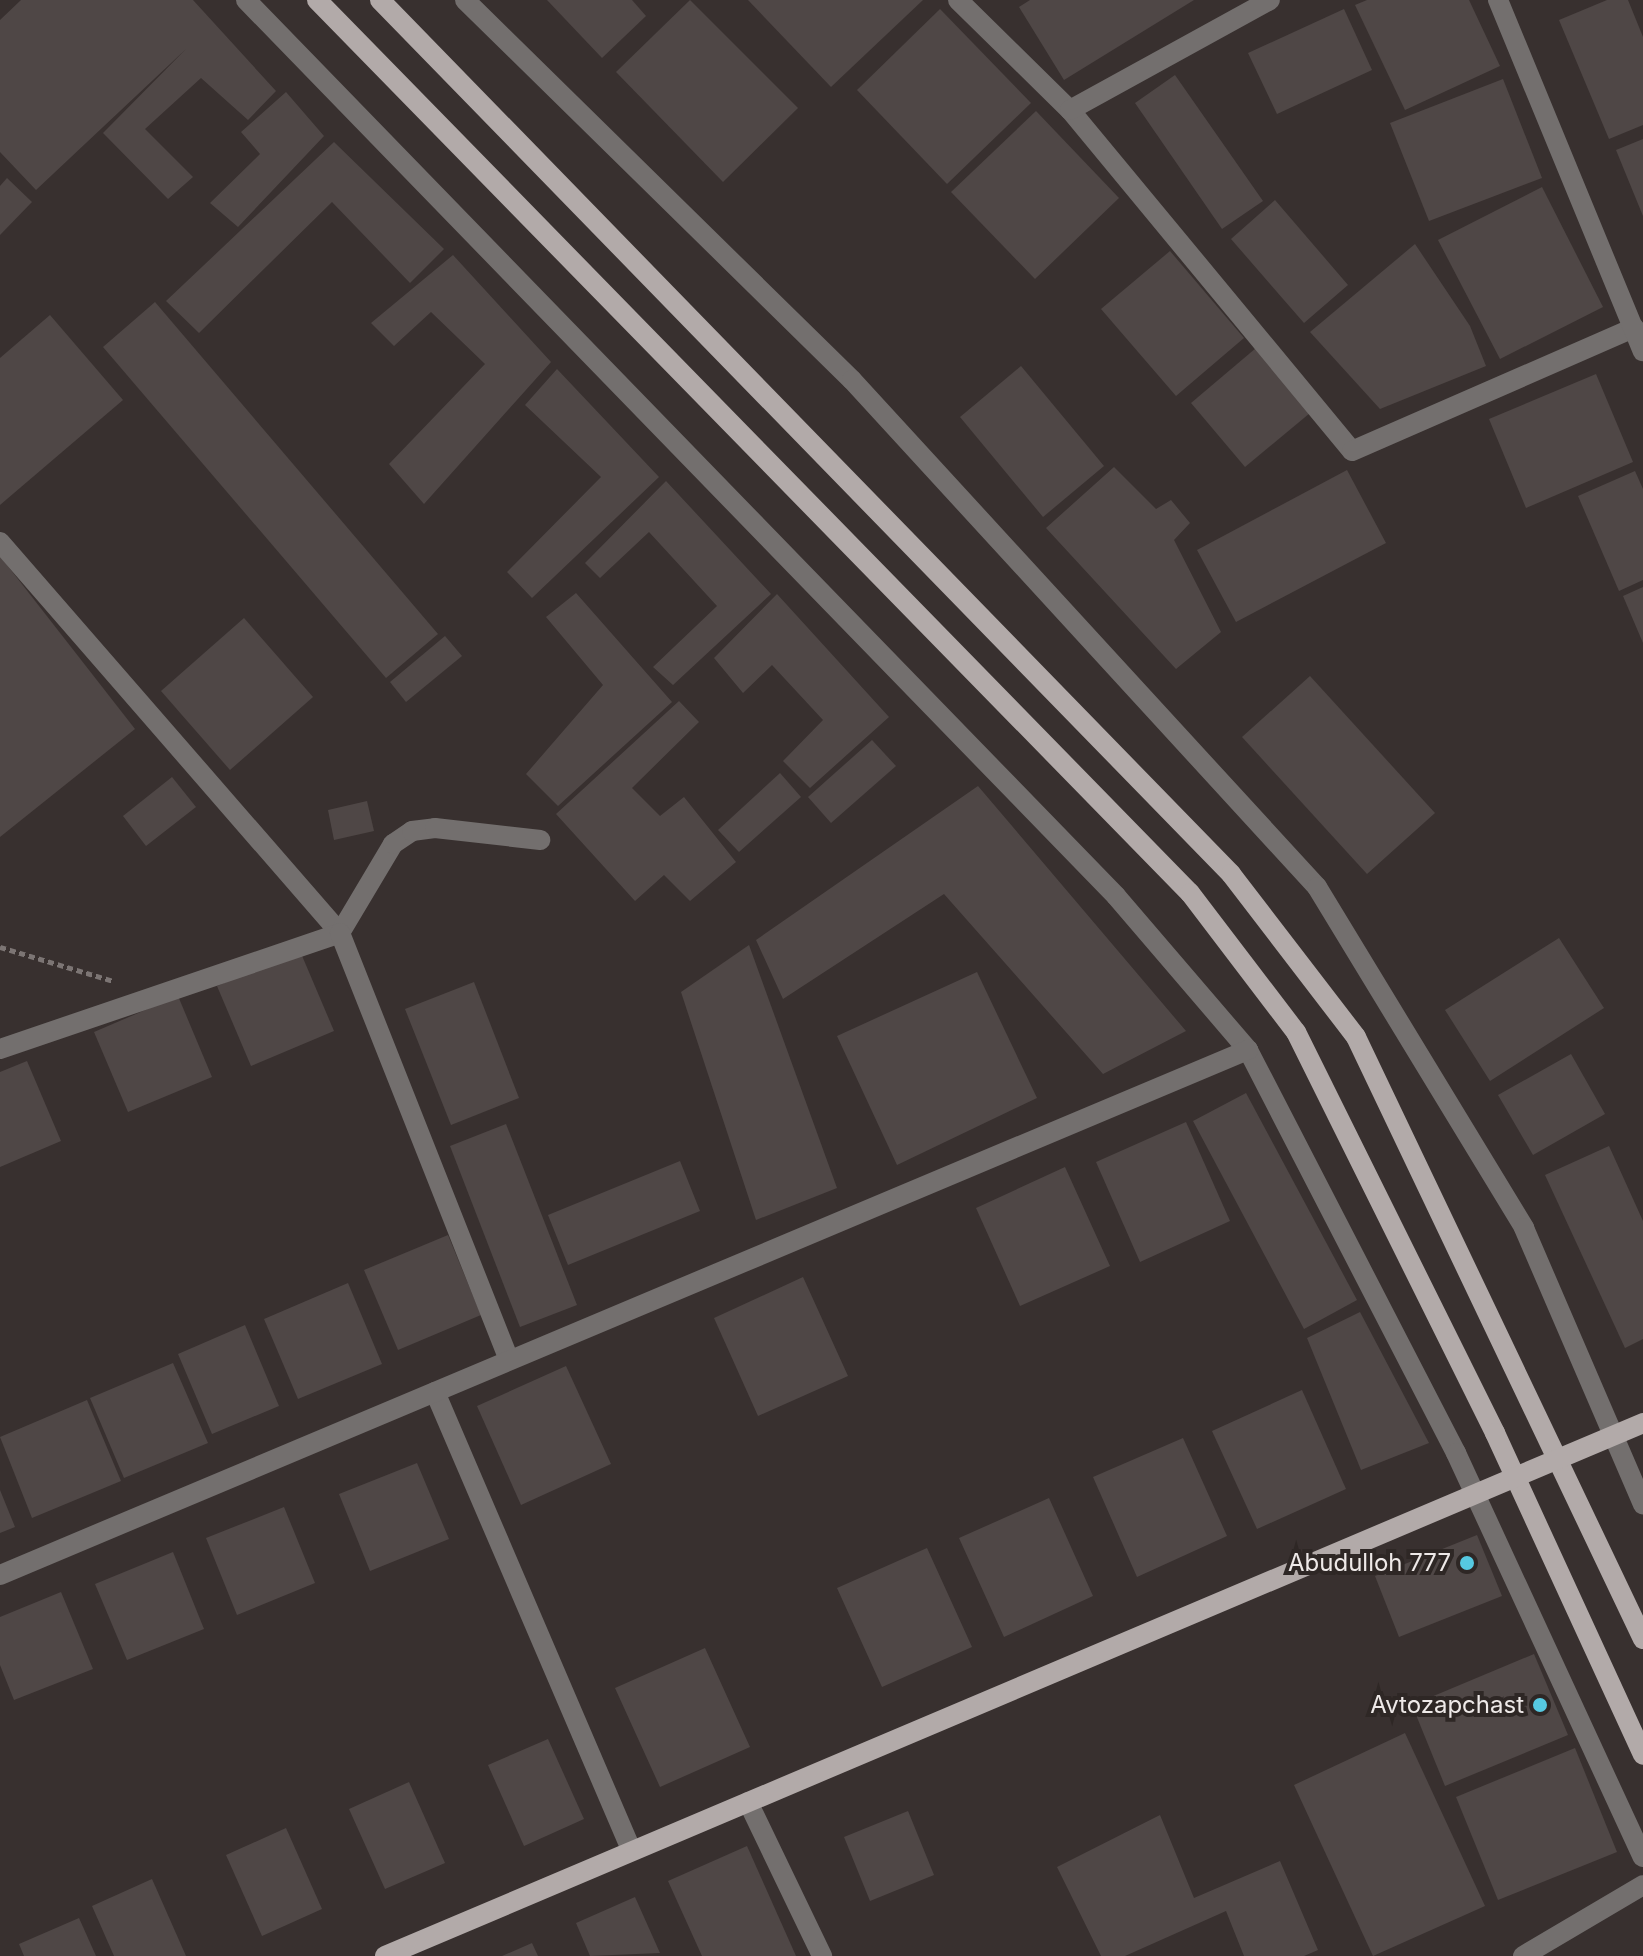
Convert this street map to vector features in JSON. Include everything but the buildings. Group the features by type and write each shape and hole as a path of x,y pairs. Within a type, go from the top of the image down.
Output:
{"main road":[{"path":"317,0 1190,893 1296,1032 1514,1477 1643,1755"},
{"path":"380,0 1231,874 1356,1037 1643,1639"},
{"path":"385,1956 1643,1423"}],"street":[{"path":"246,0 1105,884 1248,1050 1476,1494 1643,1857"},
{"path":"465,0 852,380 1317,887 1524,1228 1643,1504"},
{"path":"958,0 1070,110 1352,451 1634,328"},
{"path":"1070,110 1270,0"},
{"path":"1498,0 1643,351"},
{"path":"0,542 340,933 509,1360"},
{"path":"0,1049 340,933 393,844 412,831 435,828 540,840"},
{"path":"0,1575 1248,1050"},
{"path":"435,1392 631,1850"},
{"path":"748,1802 822,1956"},
{"path":"1523,1956 1643,1885"}],"path":[{"path":"0,947 155,996"}],"place":[{"name":"Abudulloh 777","path":"1467,1563"},
{"name":"Avtozapchast","path":"1540,1705"}]}
